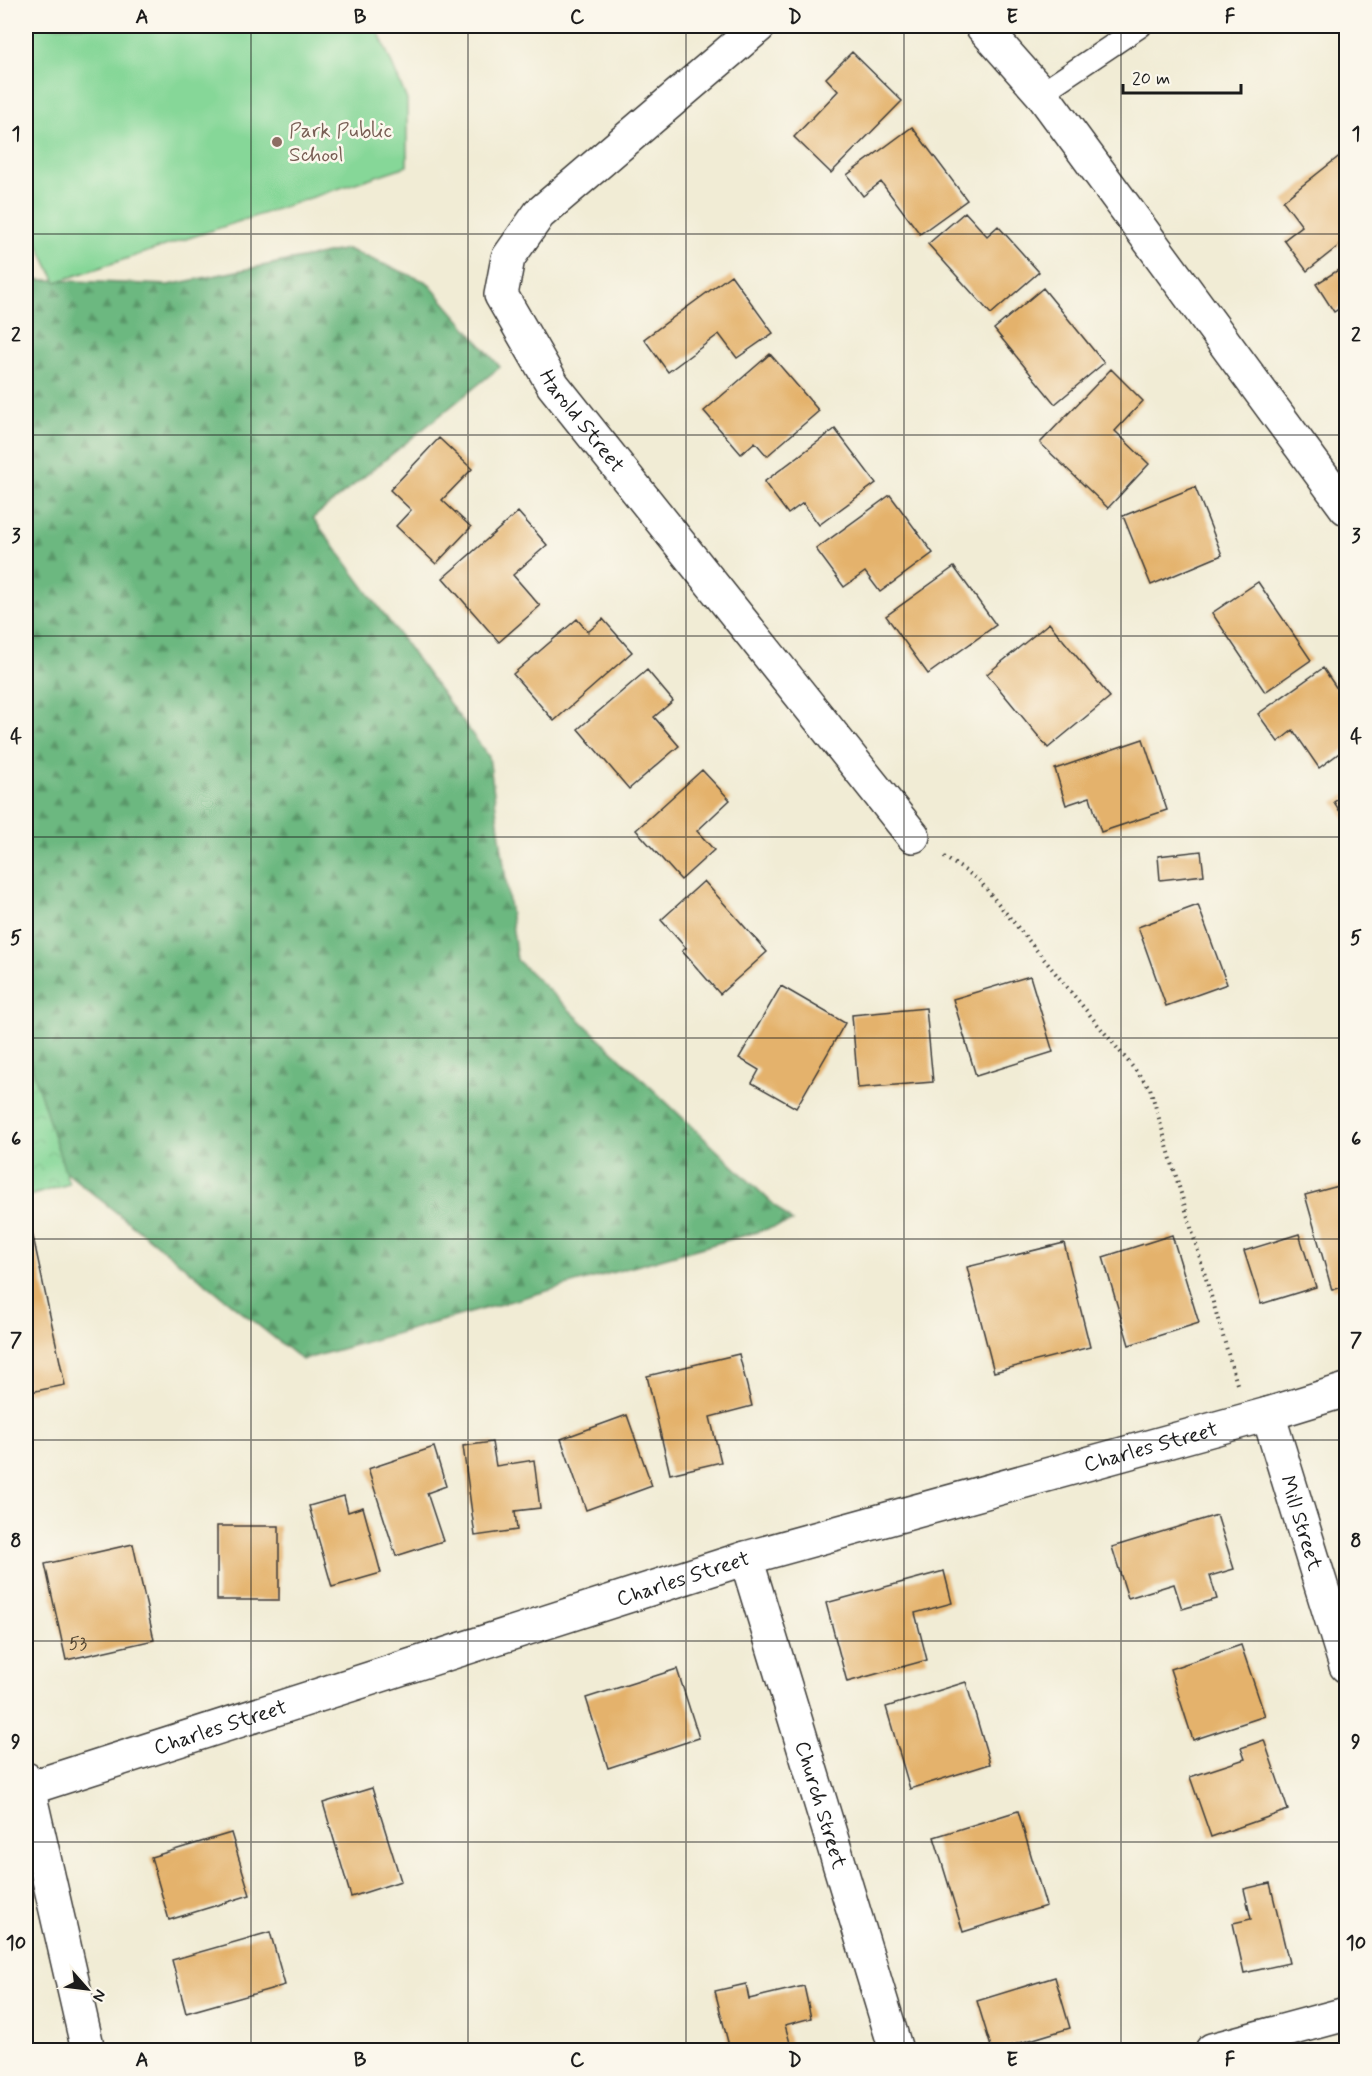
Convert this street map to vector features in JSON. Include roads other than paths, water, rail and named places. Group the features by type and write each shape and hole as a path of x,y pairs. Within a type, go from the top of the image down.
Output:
{"street":[{"name":"Harold Street","path":"759,26 538,214 508,258 501,295 553,385 913,836"},
{"path":"982,26 1041,93 1347,508"},
{"name":"Charles Street","path":"26,1785 746,1558 1347,1390"},
{"name":"Mill Street","path":"1258,1416 1347,1666"},
{"name":"Church Street","path":"746,1558 896,2050"},
{"path":"26,1785 88,2050"},
{"path":"1212,2050 1347,2014"}],"lane":[{"path":"1041,93 1141,26"}],"place":[{"name":"Park Public School","path":"277,142"}]}
